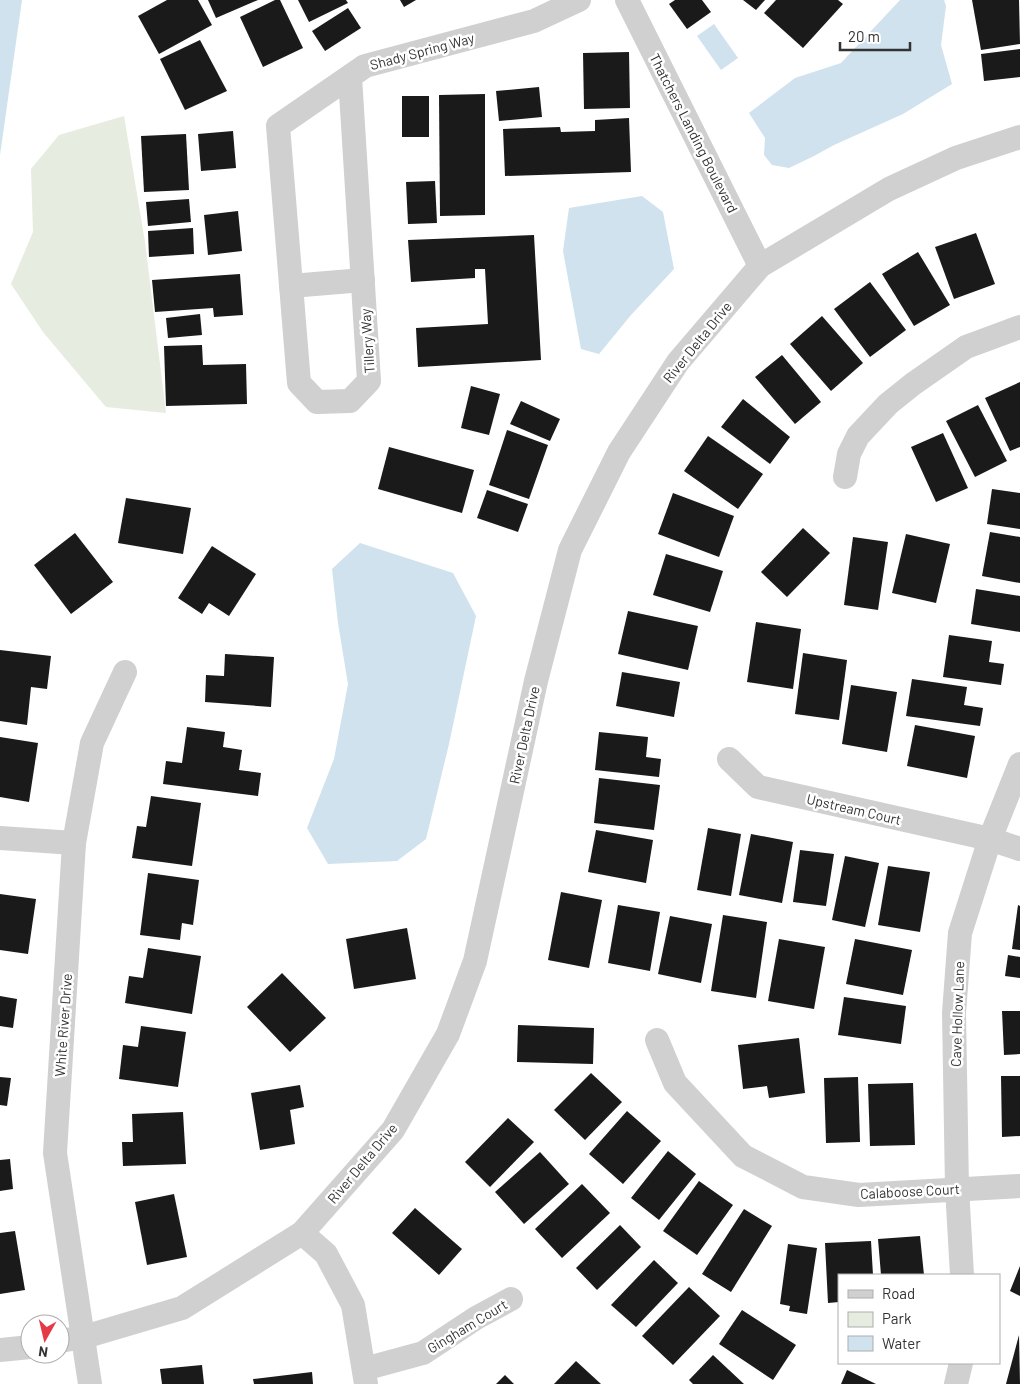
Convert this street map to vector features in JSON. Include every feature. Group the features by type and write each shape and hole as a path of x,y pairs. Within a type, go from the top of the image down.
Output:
{"street":[{"name":"Shady Spring Way","path":"278,126 365,66 534,21 579,0"},
{"name":"Thatchers Landing Boulevard","path":"627,0 760,266"},
{"name":"Tillery Way","path":"278,126 299,383 316,402 350,401 370,381 350,77"},
{"name":"River Delta Drive","path":"70,1340 182,1308 302,1233 393,1130 448,1034 475,961 536,681 570,550 618,452 678,362 760,266 889,189 956,158 1020,137"},
{"path":"291,286 363,280"},
{"path":"845,477 849,454 858,436 888,404 966,347 1020,327"},
{"name":"White River Drive","path":"90,1384 55,1152 74,843 92,743 125,672"},
{"name":"Upstream Court","path":"729,759 758,787 990,839 1020,849"},
{"name":"Cave Hollow Lane","path":"962,1274 954,1014 960,933 990,839 1020,764"},
{"path":"0,838 74,843"},
{"name":"Calaboose Court","path":"657,1040 675,1083 743,1156 803,1187 859,1195 1020,1186"},
{"path":"302,1233 326,1254 353,1305 365,1376"},
{"name":"Gingham Court","path":"365,1376 423,1354 476,1318 511,1299"},
{"path":"0,1350 20,1348"},
{"path":"956,1384 961,1364"}],"green space":[{"path":"124,116 145,242 166,413 106,407 43,332 11,284 33,232 31,169 59,135"}],"water":[{"path":"0,0 22,0 0,155"},
{"path":"900,0 944,0 946,6 941,45 952,84 903,114 834,145 789,168 772,165 764,155 765,138 749,113 795,78 841,63"},
{"path":"714,24 738,58 721,70 697,36"},
{"path":"642,196 663,212 674,269 631,315 599,354 581,349 563,251 569,208"},
{"path":"360,543 453,573 476,616 449,744 426,839 397,861 328,864 307,828 334,759 348,684 332,569"}],"building":[{"path":"167,0 198,0 212,25 159,54 138,16"},
{"path":"208,0 258,0 216,18"},
{"path":"275,0 280,0 303,48 263,67 240,17"},
{"path":"298,0 346,0 348,3 309,22"},
{"path":"400,0 416,0 404,7"},
{"path":"675,0 702,0 711,12 687,29 669,4"},
{"path":"743,0 765,0 756,10"},
{"path":"776,0 838,0 843,4 803,48 764,13"},
{"path":"972,0 1019,0 1020,44 981,50"},
{"path":"348,8 361,28 325,51 312,31"},
{"path":"200,40 227,91 185,110 160,59"},
{"path":"1020,49 1020,77 984,81 981,54"},
{"path":"629,52 630,108 584,109 583,53"},
{"path":"539,87 542,117 499,121 496,91"},
{"path":"485,94 485,215 440,216 439,95"},
{"path":"402,96 429,96 429,137 402,137"},
{"path":"629,118 631,172 505,176 503,129 560,127 561,132 595,131 595,120"},
{"path":"233,131 236,168 201,171 198,134"},
{"path":"186,134 189,190 144,192 141,136"},
{"path":"435,181 437,223 408,224 406,182"},
{"path":"189,199 191,222 148,226 146,202"},
{"path":"238,211 242,251 208,255 204,215"},
{"path":"193,228 194,254 149,257 148,231"},
{"path":"976,233 995,284 954,299 935,247"},
{"path":"534,235 541,360 418,367 416,328 488,324 485,269 475,269 475,278 411,282 408,240"},
{"path":"918,252 950,305 914,326 882,274"},
{"path":"240,274 243,315 214,317 213,308 155,312 152,280"},
{"path":"870,282 906,330 870,357 834,309"},
{"path":"200,314 202,335 168,338 166,318"},
{"path":"822,316 863,363 831,391 790,344"},
{"path":"202,345 203,365 246,364 247,404 166,406 164,346"},
{"path":"782,355 821,402 795,424 755,377"},
{"path":"1020,382 1020,447 1010,451 985,398"},
{"path":"471,386 500,394 489,435 461,428"},
{"path":"743,399 790,437 770,464 721,427"},
{"path":"521,401 560,419 550,441 510,424"},
{"path":"978,405 1007,461 975,477 946,421"},
{"path":"507,430 548,445 529,499 489,485"},
{"path":"943,433 968,488 936,502 911,447"},
{"path":"708,436 763,474 738,509 684,471"},
{"path":"389,447 474,470 462,513 378,489"},
{"path":"992,489 1020,493 1020,529 987,524"},
{"path":"487,490 528,504 518,532 477,518"},
{"path":"673,493 734,516 719,557 658,534"},
{"path":"126,498 191,508 183,554 118,543"},
{"path":"803,528 830,553 787,597 761,572"},
{"path":"990,532 1020,537 1020,583 982,576"},
{"path":"75,533 113,582 71,614 34,565"},
{"path":"906,534 950,544 936,603 892,593"},
{"path":"853,537 888,542 878,610 844,605"},
{"path":"212,546 256,574 229,616 209,603 202,614 178,598"},
{"path":"666,554 723,571 710,612 653,595"},
{"path":"976,589 1020,596 1020,632 971,624"},
{"path":"628,611 698,626 688,670 618,654"},
{"path":"756,622 801,629 793,689 747,682"},
{"path":"949,635 992,641 989,662 1004,664 1001,685 943,677"},
{"path":"0,650 51,656 47,689 31,687 27,725 0,721"},
{"path":"803,653 847,660 839,720 795,714"},
{"path":"225,654 274,657 271,707 205,702 206,675 224,676"},
{"path":"622,672 680,682 674,717 616,706"},
{"path":"912,679 967,687 964,705 983,708 980,726 906,716"},
{"path":"851,685 897,692 887,752 842,744"},
{"path":"915,725 975,736 967,778 907,766"},
{"path":"187,727 225,732 223,747 242,750 239,770 261,773 258,796 163,784 166,761 182,763"},
{"path":"599,732 648,737 646,757 661,759 659,777 595,770"},
{"path":"0,737 38,743 29,802 0,797"},
{"path":"599,778 660,785 654,830 594,823"},
{"path":"151,796 201,803 192,866 132,858 137,826 146,827"},
{"path":"708,828 741,834 731,896 697,890"},
{"path":"596,830 653,840 646,883 588,872"},
{"path":"751,834 793,842 782,903 739,895"},
{"path":"800,850 834,854 826,906 793,902"},
{"path":"845,856 879,863 865,927 832,920"},
{"path":"888,866 930,872 920,932 878,925"},
{"path":"148,873 199,880 193,925 182,923 180,940 140,935"},
{"path":"561,892 602,900 589,968 548,960"},
{"path":"0,894 36,899 28,954 0,950"},
{"path":"618,905 660,912 650,971 608,963"},
{"path":"1018,905 1020,906 1020,950 1012,949"},
{"path":"723,915 767,922 756,998 711,991"},
{"path":"670,916 712,924 701,983 658,974"},
{"path":"407,928 416,979 354,989 346,939"},
{"path":"779,939 825,947 814,1009 768,1001"},
{"path":"855,939 912,950 903,995 846,984"},
{"path":"148,948 201,956 192,1014 125,1003 129,976 143,978"},
{"path":"1008,955 1020,957 1020,978 1005,976"},
{"path":"282,973 326,1018 290,1052 247,1007"},
{"path":"0,996 17,999 13,1028 0,1026"},
{"path":"844,997 906,1006 901,1044 838,1035"},
{"path":"1002,1011 1020,1011 1020,1054 1004,1055"},
{"path":"518,1025 594,1028 593,1064 517,1062"},
{"path":"141,1026 186,1032 178,1087 119,1079 123,1045 138,1047"},
{"path":"799,1038 805,1093 769,1098 767,1086 743,1089 738,1045"},
{"path":"591,1073 622,1102 585,1140 554,1110"},
{"path":"1001,1076 1020,1076 1020,1136 1002,1137"},
{"path":"0,1077 11,1078 7,1106 0,1105"},
{"path":"858,1077 860,1142 826,1143 824,1078"},
{"path":"913,1083 915,1145 870,1146 868,1084"},
{"path":"300,1085 304,1107 290,1110 295,1144 260,1150 251,1093"},
{"path":"627,1111 661,1141 623,1184 589,1154"},
{"path":"183,1112 186,1164 123,1166 122,1142 133,1142 132,1114"},
{"path":"508,1118 534,1142 490,1187 465,1162"},
{"path":"668,1151 696,1174 659,1220 631,1198"},
{"path":"540,1152 569,1184 524,1224 495,1192"},
{"path":"10,1159 13,1189 0,1191 0,1160"},
{"path":"699,1181 733,1205 697,1255 663,1231"},
{"path":"582,1184 610,1213 562,1258 535,1229"},
{"path":"174,1194 187,1257 147,1265 135,1202"},
{"path":"415,1208 462,1249 439,1275 392,1233"},
{"path":"744,1209 772,1226 731,1292 702,1274"},
{"path":"620,1225 641,1247 597,1290 576,1268"},
{"path":"15,1231 25,1290 0,1294 0,1233"},
{"path":"920,1236 924,1274 881,1274 878,1239"},
{"path":"871,1241 873,1274 838,1274 838,1302 828,1303 825,1243"},
{"path":"788,1244 817,1248 807,1314 789,1311 790,1306 780,1304"},
{"path":"654,1260 678,1283 636,1327 611,1305"},
{"path":"1020,1266 1020,1296 1010,1291"},
{"path":"689,1287 720,1316 673,1365 642,1336"},
{"path":"742,1310 796,1345 773,1380 719,1344"},
{"path":"1019,1335 1020,1384 1006,1384"},
{"path":"713,1355 744,1384 693,1384 689,1380"},
{"path":"576,1361 601,1384 554,1384"},
{"path":"202,1365 204,1384 162,1384 160,1369"},
{"path":"847,1370 876,1384 841,1384"},
{"path":"312,1372 313,1384 254,1384 253,1379"},
{"path":"505,1375 514,1384 496,1384"}]}
